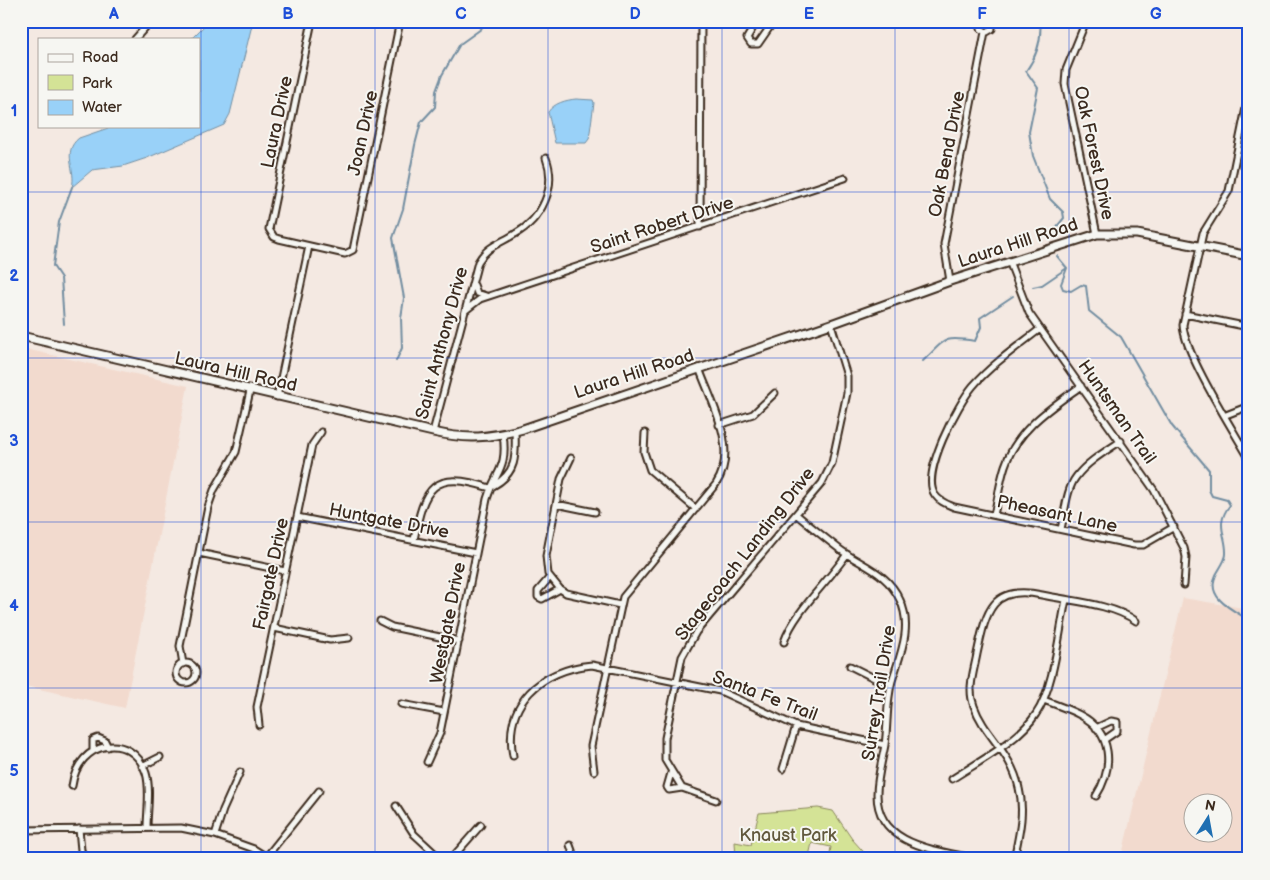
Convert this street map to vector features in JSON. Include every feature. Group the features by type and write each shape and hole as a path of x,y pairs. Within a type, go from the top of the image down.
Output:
{"main road":[{"name":"Laura Hill Road","path":"21,336 250,391 433,432 472,438 515,431 831,324 1009,261 1097,234 1132,233 1249,256"}],"street":[{"path":"136,38 151,21"},
{"name":"Laura Drive","path":"309,246 274,237 269,229 312,21"},
{"name":"Joan Drive","path":"309,246 345,254 353,250 400,21"},
{"path":"700,227 701,21"},
{"path":"757,21 747,38 751,44 758,44 774,21"},
{"path":"981,21 980,27 986,32"},
{"name":"Oak Bend Drive","path":"950,281 944,244 986,32 992,29 992,21"},
{"name":"Oak Forest Drive","path":"1086,21 1066,70 1065,84 1097,234"},
{"path":"1249,93 1229,191 1224,201 1207,223 1200,246 1183,325 1184,336 1249,458"},
{"name":"Saint Anthony Drive","path":"433,432 478,262 487,250 524,229 540,210 549,189 551,177 546,158"},
{"name":"Saint Robert Drive","path":"466,310 472,304 487,296 846,178"},
{"path":"277,397 309,246"},
{"name":"Huntsman Trail","path":"1009,261 1025,303 1040,328 1154,490 1174,527 1186,557 1184,585"},
{"path":"474,281 477,293 487,296"},
{"path":"1185,314 1249,327"},
{"name":"Stagecoach Landing Drive","path":"682,788 671,773 665,760 664,748 682,657 696,632 822,483 832,463 847,393 847,376 831,324"},
{"name":"Pheasant Lane","path":"1040,328 990,369 957,408 943,439 934,468 932,482 934,494 942,502 954,507 1143,545 1174,527"},
{"path":"594,771 591,746 620,605 632,584 716,484 726,466 726,444 699,368"},
{"path":"994,514 1005,466 1017,444 1026,431 1048,410 1081,386"},
{"path":"183,664 180,646 212,494 236,452 250,391"},
{"path":"719,425 753,414 775,393"},
{"path":"1226,415 1249,406"},
{"path":"414,540 420,508 428,493 434,488 456,479 490,488 506,478 512,469 516,450 515,431"},
{"name":"Fairgate Drive","path":"259,725 257,707 285,571 312,445 321,432"},
{"path":"645,433 644,452 650,470 696,509"},
{"name":"Westgate Drive","path":"427,762 438,741 490,488 500,474 503,464 505,450 503,434"},
{"path":"1061,529 1070,489 1075,478 1085,467 1121,441"},
{"path":"571,458 561,479 546,556 546,565 550,577 560,589 578,596 620,605"},
{"path":"556,504 595,512"},
{"name":"Surrey Trail Drive","path":"796,515 847,554 876,570 894,588 904,610 905,636 892,683 877,793 878,803 886,823 894,833 914,845 961,857 978,859"},
{"name":"Huntgate Drive","path":"297,517 476,553"},
{"path":"199,553 285,571"},
{"path":"784,642 793,621 823,587 847,554"},
{"path":"550,577 538,591 538,597 542,599 548,597 560,589"},
{"path":"1014,859 1021,820 1020,790 1016,774 1001,746 978,715 970,693 987,613 1000,598 1019,591 1117,611 1136,621"},
{"path":"952,779 1028,725 1044,700 1066,600"},
{"path":"380,621 392,627 459,641"},
{"path":"274,628 330,640 349,638"},
{"name":"Santa Fe Trail","path":"513,756 510,737 511,727 521,703 543,680 566,669 592,665 607,666 720,691 796,726 885,745"},
{"path":"850,666 874,678 892,683"},
{"path":"1044,700 1080,716 1096,728 1104,740 1108,772 1096,796"},
{"path":"402,704 444,712"},
{"path":"1096,728 1110,720 1117,722 1117,731 1104,740"},
{"path":"783,769 796,726"},
{"path":"93,750 94,740 98,738 105,741 108,747"},
{"path":"72,786 74,772 79,762 93,750 108,747 127,750 138,759 147,782 147,828"},
{"path":"142,766 160,757"},
{"path":"215,836 226,803 240,772"},
{"name":"Stagecoach Landing Drive","path":"671,773 667,787 670,790 682,788 716,800"},
{"path":"21,830 181,828 215,836 254,849 269,857 319,791"},
{"path":"396,806 414,834 441,859"},
{"path":"452,859 481,825"},
{"path":"79,830 81,850 85,859"},
{"path":"570,845 575,859"}],"shaded area":[{"path":"21,348 188,386 125,708 21,685"},
{"path":"1183,598 1249,609 1249,859 1121,859"}],"green space":[{"name":"Knaust Park","path":"818,808 833,811 852,839 870,859 829,859 831,847 812,843 809,856 820,859 736,859 735,842 751,845 759,813"}],"water":[{"path":"209,21 253,21 230,114 224,125 147,158 123,166 92,170 72,187 73,174 70,155 74,143 79,138 108,128 200,128 200,38 192,38"},
{"path":"576,99 593,100 594,103 589,139 586,143 555,143 548,112 560,102"}],"waterway":[{"path":"396,361 402,348 401,318 404,298 393,238 403,209 421,122 435,107 436,91 442,75 460,44 481,29 485,21"},
{"path":"1040,21 1038,48 1026,71 1038,88 1029,132 1033,156 1050,199 1063,212 1064,218 1050,235"},
{"path":"64,324 61,278 53,266 59,222 72,187"},
{"path":"1057,256 1067,268 1061,284 1063,289 1071,291 1081,285 1086,286 1089,311 1121,337 1172,426 1209,470 1209,490 1212,496 1227,500 1230,505 1225,512 1222,524 1226,556 1216,575 1214,590 1222,602 1249,620"},
{"path":"1033,287 1042,285 1067,268"},
{"path":"923,361 936,348 950,339 975,341 981,327 980,318 1013,296"}]}
